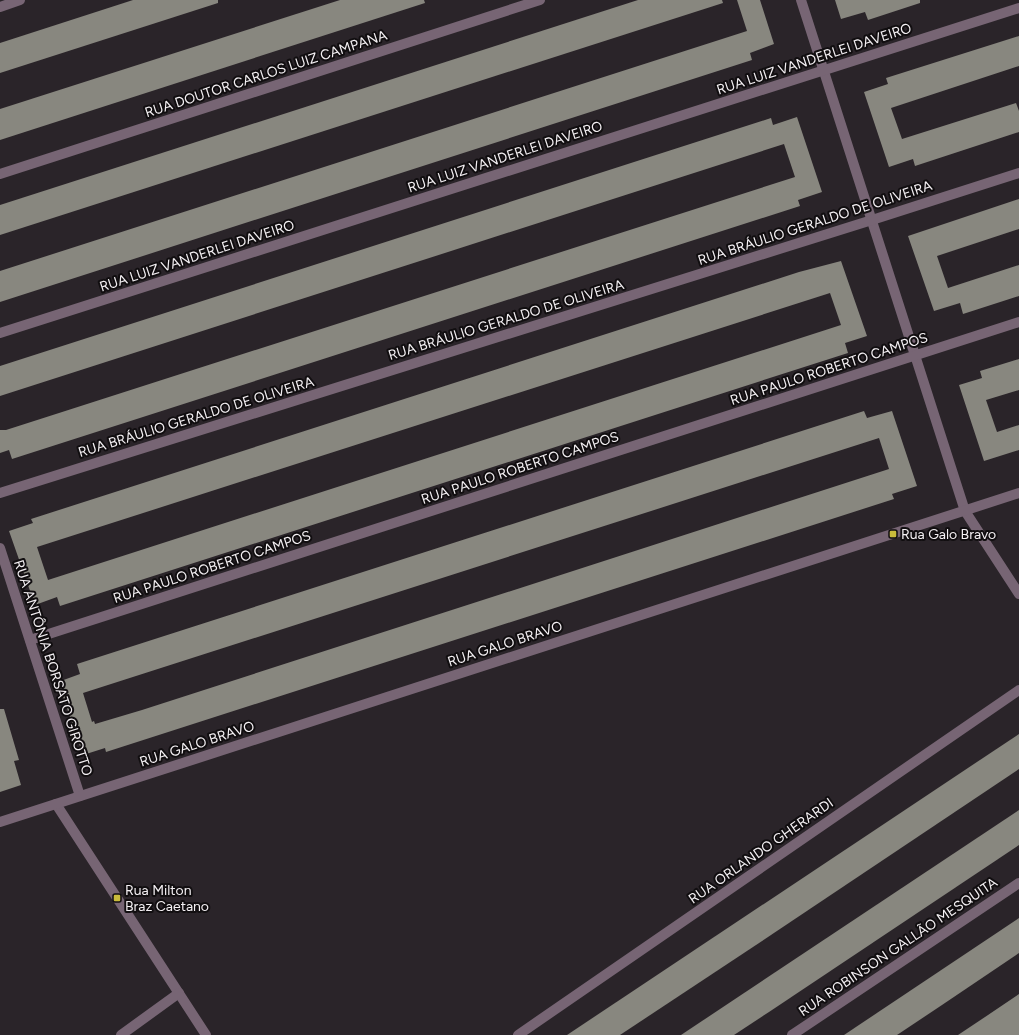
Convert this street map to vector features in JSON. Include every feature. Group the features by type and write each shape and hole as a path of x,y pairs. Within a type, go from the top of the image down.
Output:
{"street":[{"path":"0,6 20,0"},
{"name":"RUA DOUTOR CARLOS LUIZ CAMPANA","path":"0,174 540,0"},
{"path":"801,0 965,511 1019,594"},
{"name":"RUA LUIZ VANDERLEI DAVEIRO","path":"0,333 1019,8"},
{"name":"RUA BRÁULIO GERALDO DE OLIVEIRA","path":"0,493 1019,173"},
{"name":"RUA PAULO ROBERTO CAMPOS","path":"30,640 1019,322"},
{"name":"RUA GALO BRAVO","path":"0,822 1019,493"},
{"name":"RUA ANTÔNIA BORSATO GIROTTO","path":"0,548 80,796"},
{"name":"RUA ORLANDO GHERARDI","path":"518,1035 1019,690"},
{"path":"56,804 206,1035"},
{"name":"RUA ROBINSON GALLÃO MESQUITA","path":"792,1035 1019,883"},
{"path":"121,1035 179,993"}],"building":[{"path":"133,0 218,0 218,3 0,73 0,43"},
{"path":"340,0 424,0 425,3 0,140 0,109"},
{"path":"638,0 722,0 723,3 0,235 0,205"},
{"path":"737,0 760,0 774,44 750,53 752,60 0,302 0,271 747,31"},
{"path":"835,0 920,0 920,3 868,20 865,12 841,19"},
{"path":"1019,36 1019,66 891,108 902,139 1016,103 1019,111 1019,132 915,166 913,159 889,167 864,92 888,84 886,78"},
{"path":"797,117 822,192 798,200 800,206 12,459 9,450 0,453 0,430 6,430 795,177 784,144 0,396 0,366 771,118 773,125"},
{"path":"1019,199 1019,229 937,256 948,288 1019,265 1019,296 963,314 960,303 934,311 908,236"},
{"path":"841,261 867,336 845,343 848,353 60,606 57,597 35,605 9,531 33,523 31,519 799,272","holes":["830,293 841,325 48,580 37,547"]},
{"path":"1019,359 1019,390 986,400 997,432 1019,425 1019,450 984,461 959,385 982,378 980,371"},
{"path":"864,411 867,418 892,411 917,486 892,494 894,499 106,752 105,748 83,755 58,682 80,674 77,664","holes":["879,438 889,469 95,724 94,721 92,722 83,693"]},
{"path":"0,709 4,709 19,760 14,761 21,785 0,792"},
{"path":"1019,734 1019,769 753,947 620,1035 567,1035"},
{"path":"1019,810 1019,845 769,1012 734,1035 681,1035"},
{"path":"1019,918 1019,953 942,1005 897,1035 844,1035"},
{"path":"1019,994 1019,1035 958,1035 988,1015"}],"place":[{"name":"Rua Galo Bravo","path":"893,534"},
{"name":"Rua Milton Braz Caetano","path":"117,898"}]}
